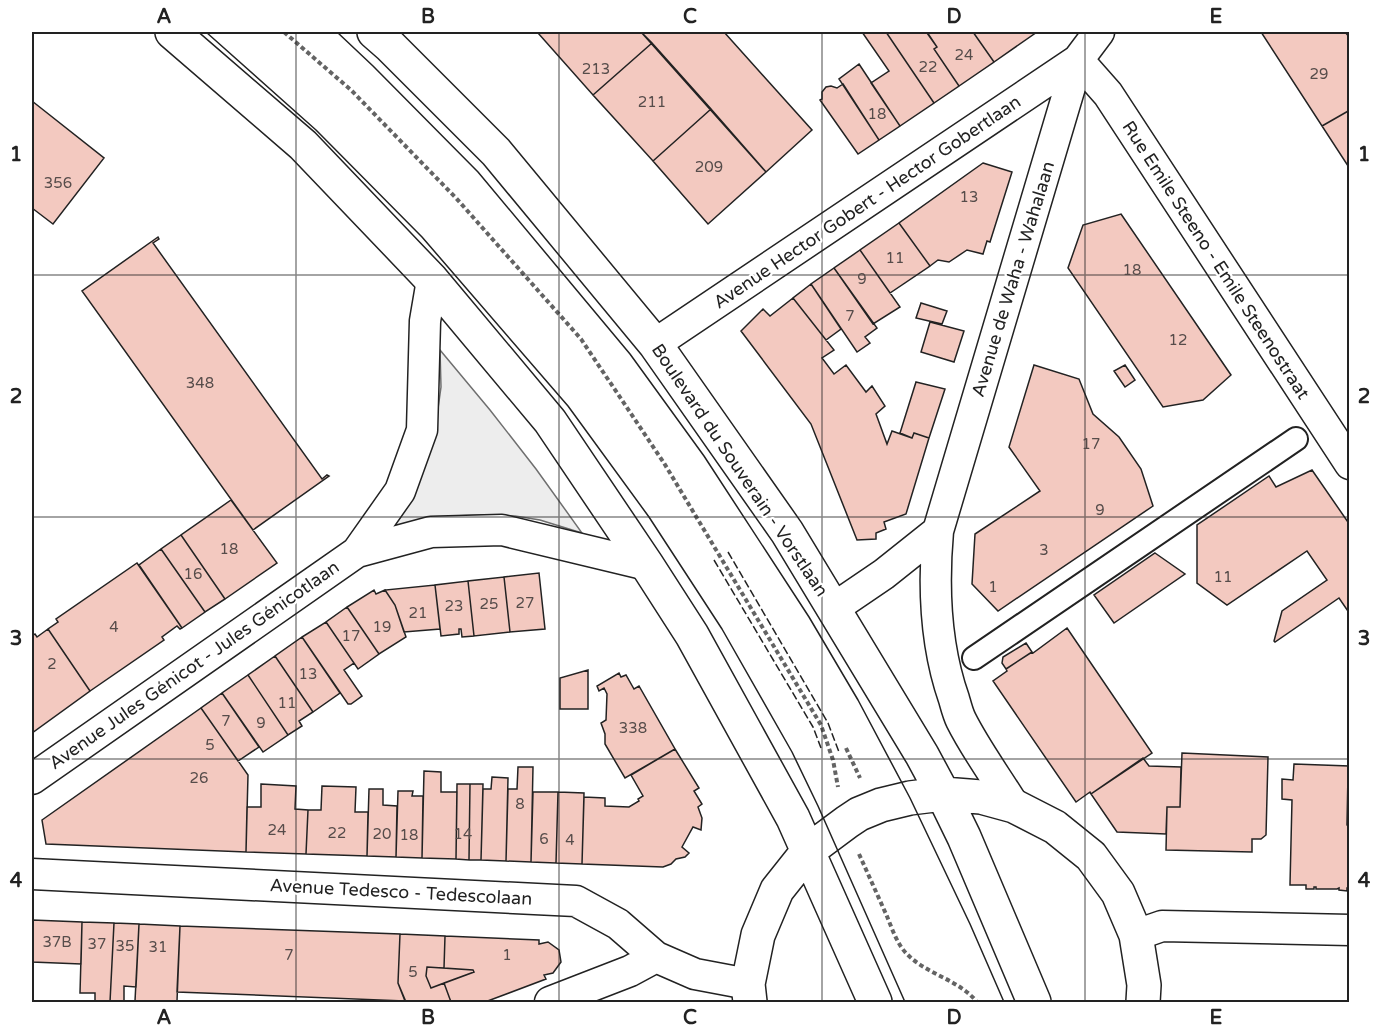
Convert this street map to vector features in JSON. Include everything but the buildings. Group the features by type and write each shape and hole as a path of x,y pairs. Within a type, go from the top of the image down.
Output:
{"main road":[{"path":"172,32 303,145 432,280 550,421 692,635 793,818 874,1002"},
{"name":"Boulevard du Souverain - Vorstlaan","path":"389,36 496,152 655,344 787,532 922,755 943,794 969,848 1034,1002"},
{"path":"749,993 758,935 777,890 808,851 859,814 881,805 910,798 943,794 981,797 1014,807 1055,827 1090,856 1118,893 1136,935 1144,985 1143,1002"}],"street":[{"name":"Avenue de Waha - Wahalaan","path":"1014,807 961,719 948,683 939,642 936,602 935,564 938,531 1078,60 1098,32"},
{"name":"Avenue Hector Gobert - Hector Gobertlaan","path":"655,344 1078,60"},
{"name":"Rue Emile Steeno - Emile Steenostraat","path":"1078,60 1108,94 1350,464"},
{"name":"Avenue Jules Génicot - Jules Génicotlaan","path":"32,779 357,552 400,491 422,430 425,321 432,280"},
{"path":"974,658 1296,439"},
{"name":"Avenue Jules Génicot - Jules Génicotlaan","path":"357,552 432,532 502,530 647,564"},
{"path":"834,608 884,574 938,531"},
{"name":"Avenue Tedesco - Tedescolaan","path":"32,874 576,901 618,924 656,957 749,993"},
{"path":"1136,935 1162,926 1350,930"},
{"path":"550,1002 630,971 656,957"}],"path":[{"path":"284,32 351,90 456,198 580,339 664,463 821,726 838,784 838,796 847,822 898,942 908,955 923,967 951,981 977,1002"},
{"path":"846,748 863,784"}],"shaded area":[{"path":"440,350 536,469 582,533 540,520 515,516 482,515 430,519 388,533 435,430 441,387"}],"tram line":[{"path":"206,32 316,130 422,237 568,406 649,517 722,629 792,752 905,1002"},
{"path":"337,32 478,172 630,354 704,456 809,617 858,700 910,798 1004,1002"}],"fence":[{"path":"728,552 828,723 839,752"},
{"path":"714,560 813,727 821,748"}]}
